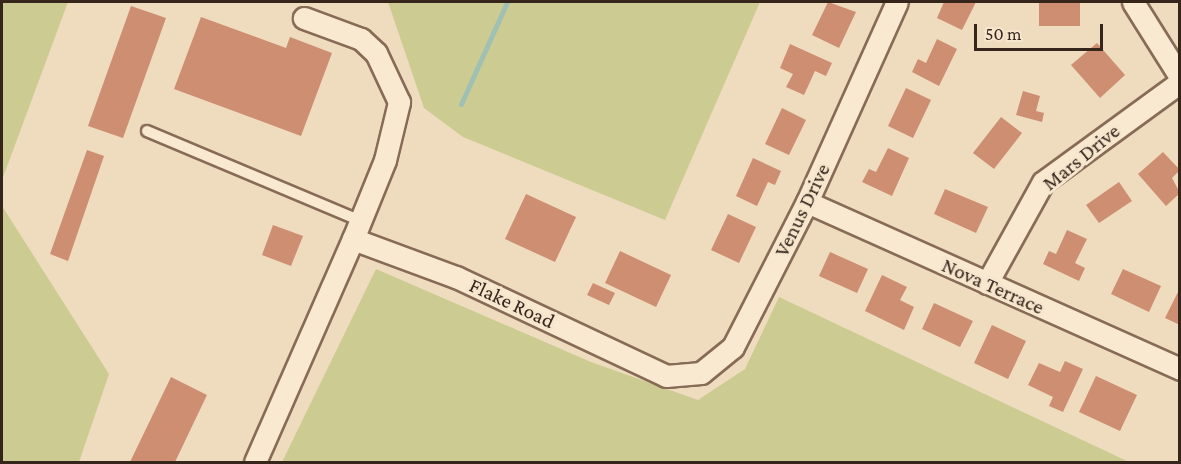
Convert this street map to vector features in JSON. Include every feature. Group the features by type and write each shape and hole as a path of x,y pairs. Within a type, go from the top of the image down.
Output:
{"street":[{"name":"Venus Drive","path":"666,376 701,373 733,347 807,202 897,2"},
{"path":"1133,2 1179,80"},
{"path":"255,462 357,230 385,159 399,102 376,53 361,39 304,18"},
{"name":"Mars Drive","path":"987,283 1043,182 1179,80"},
{"name":"Nova Terrace","path":"807,202 1179,369"},
{"name":"Flake Road","path":"357,230 666,376"}],"lane":[{"path":"147,131 357,230"}],"green space":[{"path":"2,2 68,2 2,180"},
{"path":"388,2 760,2 665,220 463,137 424,108"},
{"path":"2,206 109,374 79,462 2,462"},
{"path":"376,269 591,362 698,400 745,369 779,297 1129,462 282,462"}],"building":[{"path":"828,2 856,12 839,48 812,35"},
{"path":"944,2 976,2 962,30 937,18"},
{"path":"1039,2 1080,2 1080,26 1039,26"},
{"path":"131,6 166,18 123,138 88,126"},
{"path":"201,17 286,48 290,37 332,53 301,136 174,89"},
{"path":"937,39 957,49 939,86 912,72 918,59 926,63"},
{"path":"1097,43 1125,75 1100,98 1071,65"},
{"path":"790,44 832,63 826,76 815,71 804,95 786,87 793,74 780,68"},
{"path":"906,88 931,100 913,138 888,126"},
{"path":"1023,91 1040,96 1036,111 1044,113 1042,122 1016,115"},
{"path":"782,108 806,120 789,155 765,144"},
{"path":"1001,117 1022,133 994,169 973,153"},
{"path":"888,148 909,158 892,196 862,182 869,169 876,172"},
{"path":"87,150 104,156 68,261 50,254"},
{"path":"1163,152 1180,170 1172,178 1180,193 1166,206 1138,174"},
{"path":"753,158 781,171 775,185 768,182 757,206 736,196"},
{"path":"1119,182 1132,201 1099,223 1086,205"},
{"path":"945,189 988,207 976,233 934,214"},
{"path":"526,194 576,217 555,262 505,239"},
{"path":"728,214 756,227 739,263 711,250"},
{"path":"273,225 303,236 291,266 262,255"},
{"path":"1067,230 1087,239 1075,263 1085,268 1079,281 1043,264 1049,251 1056,254"},
{"path":"620,251 671,275 656,307 605,283"},
{"path":"830,252 868,269 857,293 819,276"},
{"path":"1123,269 1161,286 1149,312 1111,294"},
{"path":"882,275 907,287 900,300 914,307 904,330 865,311"},
{"path":"593,283 615,293 609,305 587,295"},
{"path":"1180,288 1180,325 1165,318"},
{"path":"934,303 973,321 960,347 922,329"},
{"path":"992,325 1026,341 1008,379 974,363"},
{"path":"1065,361 1083,369 1063,412 1049,406 1053,397 1028,385 1039,363 1060,372"},
{"path":"1096,376 1137,395 1120,431 1079,412"},
{"path":"171,377 207,395 175,462 130,462"}],"waterway":[{"path":"461,104 507,2"}]}
